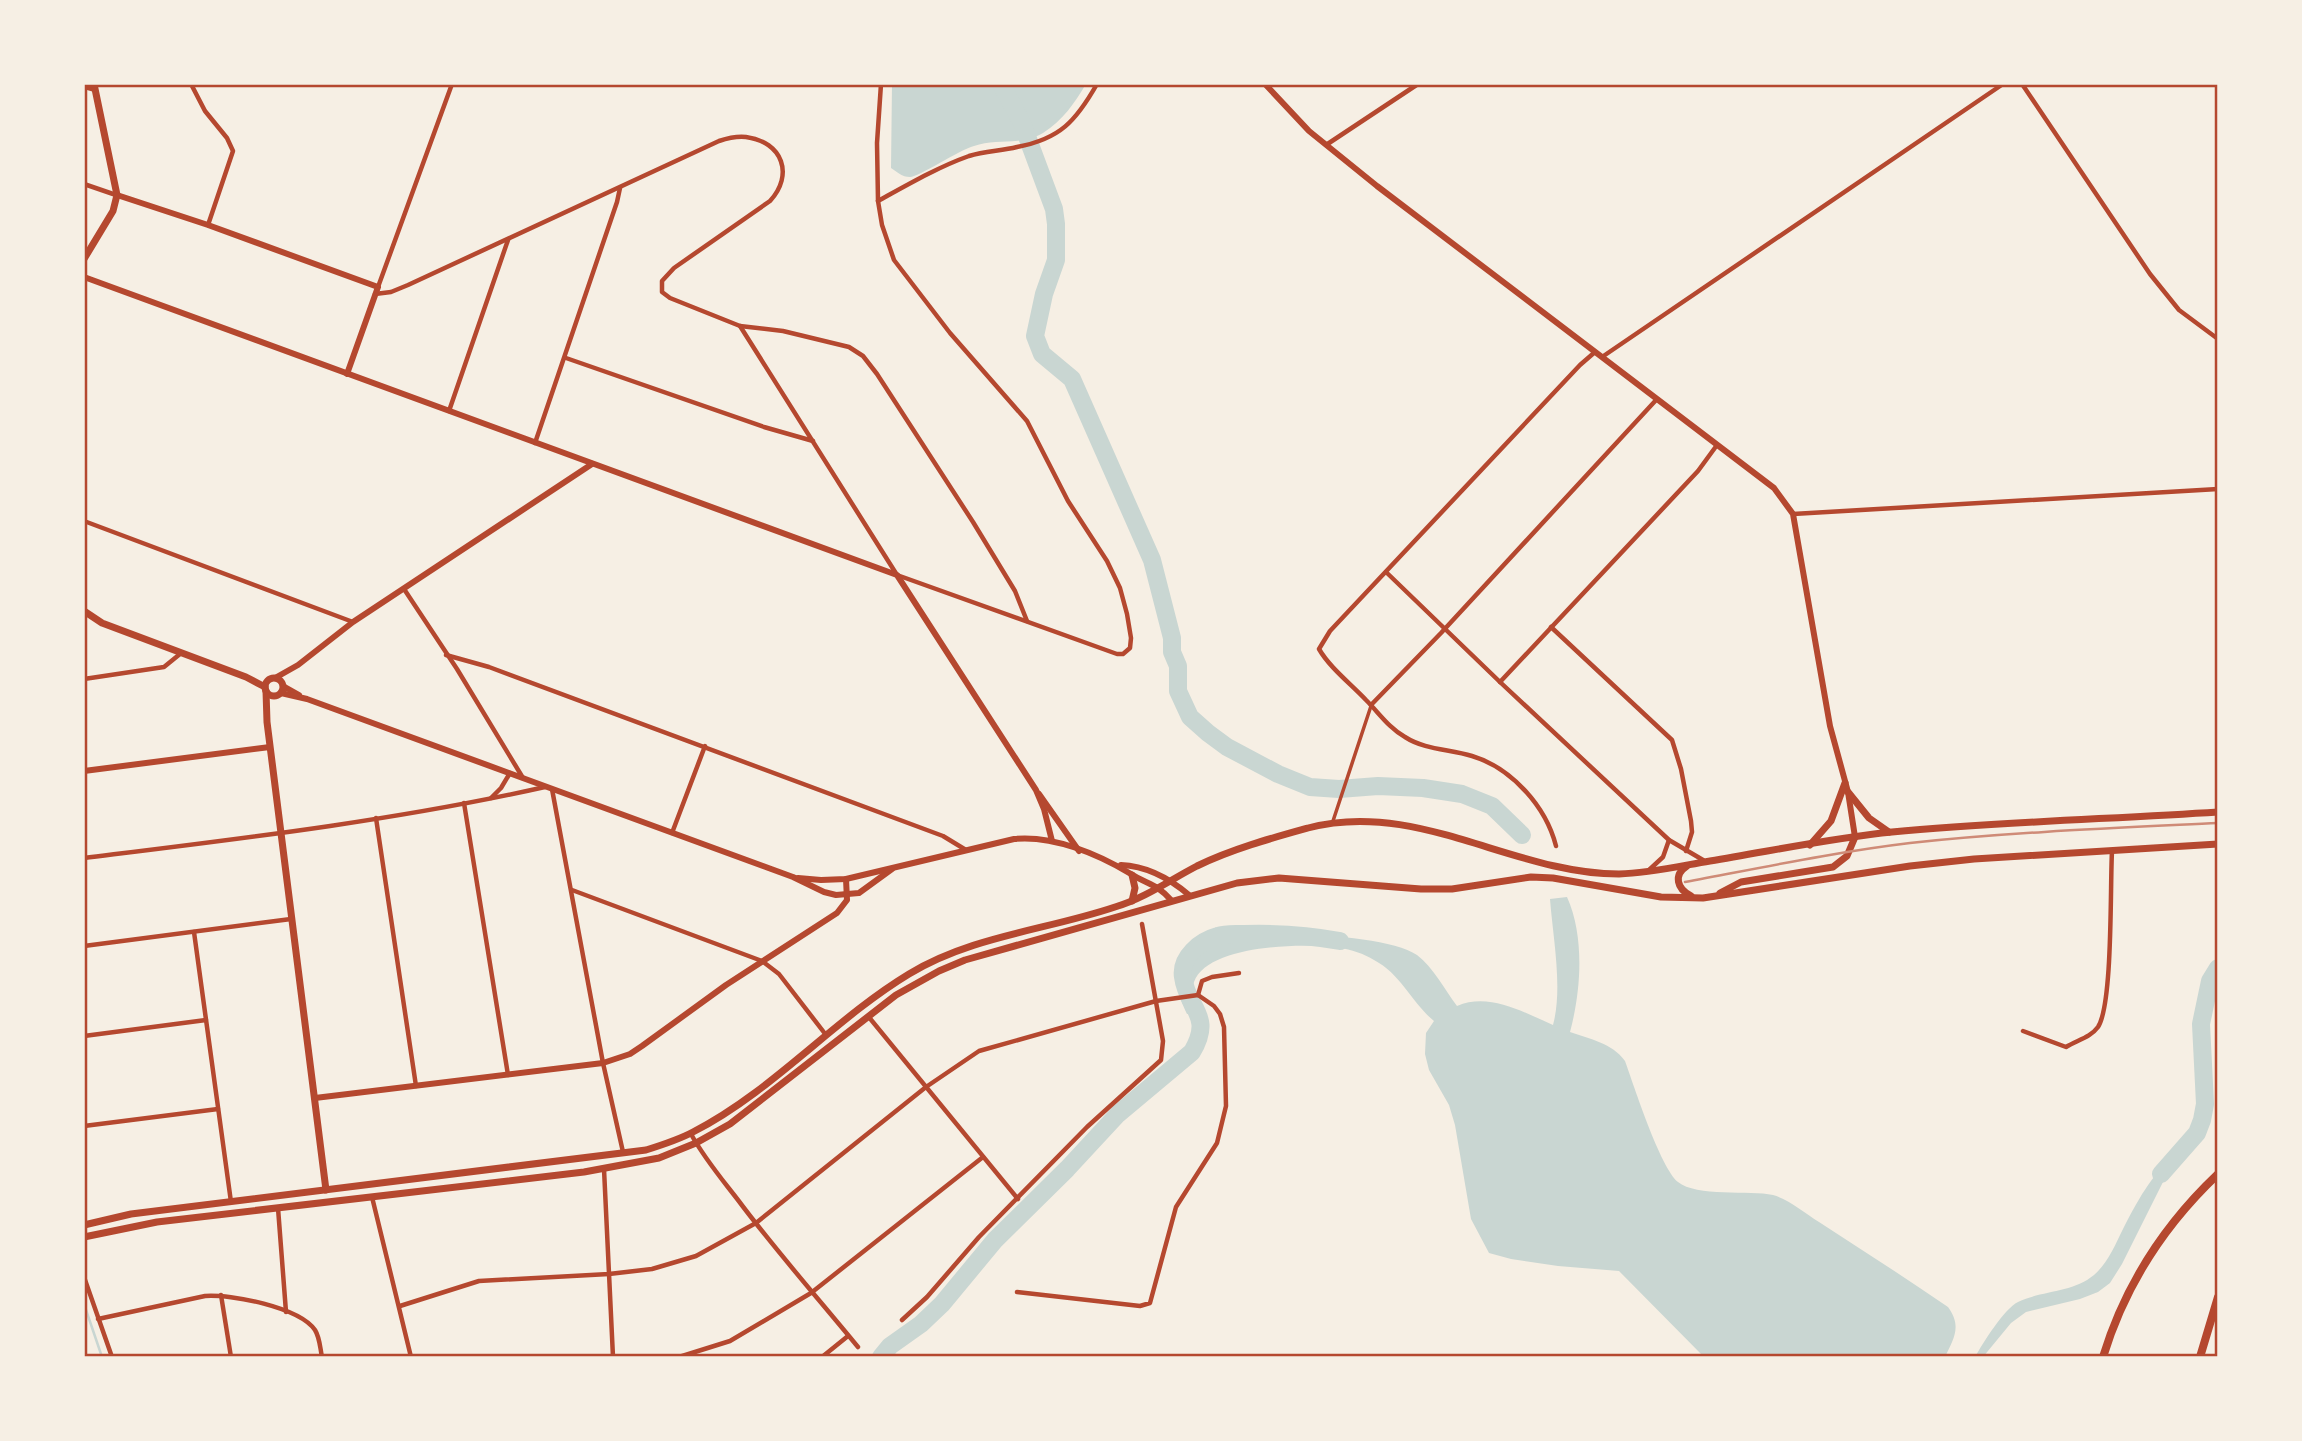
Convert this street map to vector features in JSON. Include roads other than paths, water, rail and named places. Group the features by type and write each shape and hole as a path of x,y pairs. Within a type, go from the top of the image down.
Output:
{"highway":[{"path":"2103,1357 2111,1332 2139,1270 2164,1234 2218,1174"},
{"path":"2200,1357 2218,1297"}],"main road":[{"path":"84,259 113,211 117,195 95,87"},
{"path":"84,611 102,623 274,687 267,722 326,1190"},
{"path":"1810,845 1831,821 1844,783"},
{"path":"1847,792 1869,818 1889,832"},
{"path":"84,1225 131,1214 646,1150 691,1134 759,1088 906,975 953,953 1132,901 1201,864 1250,846 1332,824 1371,822 1411,827 1448,835 1541,864 1622,874 1889,832 2218,812"},
{"path":"1717,896 1741,882 1833,867 1847,856 1855,837"},
{"path":"84,1237 157,1222 604,1169 659,1158 696,1143 747,1112 895,995 924,979 965,960 1237,883 1279,878 1452,889 1531,877 1553,878 1661,897 1693,898 1910,866 2218,844"},
{"path":"1688,865 1679,873 1679,886 1693,898"},
{"path":"1132,875 1135,888 1132,901"}],"street":[{"path":"191,84 205,111 227,138 233,151 208,225"},
{"path":"347,374 452,84"},
{"path":"84,276 1027,622 1117,654 1126,652 1130,648 1131,639 1127,614 1115,579 1068,500 1027,421 950,333 894,260 878,201 877,143 881,84"},
{"path":"878,201 961,159 1041,141 1065,128 1078,115 1097,84"},
{"path":"1265,84 1325,145 1774,488 1793,514 1830,726 1855,837"},
{"path":"1325,145 1418,84"},
{"path":"1602,357 2003,84"},
{"path":"2021,84 2150,274 2179,310 2218,338"},
{"path":"84,86 95,87"},
{"path":"84,184 208,225 377,291 391,292 730,138 746,137 757,140 776,153 784,169 779,191 758,211 674,268 666,276 661,287 662,292 670,298 740,326 783,331 841,344 863,356 877,373 973,522 1015,591 1027,622"},
{"path":"535,443 566,358 620,188"},
{"path":"449,411 509,239"},
{"path":"740,326 1036,790 1051,807 1079,850"},
{"path":"1556,846 1543,814 1532,798 1511,778 1493,764 1405,737 1389,725 1319,649 1330,631 1595,352"},
{"path":"566,358 764,427 813,441"},
{"path":"1332,824 1371,705 1657,399"},
{"path":"1500,682 1698,471 1717,445"},
{"path":"592,464 354,622 274,687 793,877 824,892 848,895 867,888 892,869"},
{"path":"1793,514 2218,489"},
{"path":"84,521 354,622"},
{"path":"1386,572 1669,840 1706,862"},
{"path":"404,589 523,779"},
{"path":"1551,627 1672,740 1681,769 1691,821 1692,832 1686,851"},
{"path":"84,679 164,667 180,654"},
{"path":"446,655 489,667 705,746 943,836 966,850"},
{"path":"672,832 705,746"},
{"path":"84,771 270,747"},
{"path":"490,799 510,773"},
{"path":"84,858 281,834 548,788"},
{"path":"548,788 624,1154"},
{"path":"1036,790 1052,841"},
{"path":"464,803 508,1075"},
{"path":"376,818 416,1087"},
{"path":"793,877 821,880 846,878 1026,838 1052,841 1119,865 1135,866 1172,880 1189,895"},
{"path":"1647,872 1663,857 1669,840"},
{"path":"2024,1031 2066,1047 2096,1030 2105,1013 2112,851"},
{"path":"1119,865 1132,875 1160,888 1171,900"},
{"path":"314,1098 603,1063 630,1054 726,985 837,913 845,905 848,895 846,878"},
{"path":"571,890 762,961 779,974 826,1035"},
{"path":"84,946 292,919"},
{"path":"902,1320 927,1297 979,1237 1087,1127 1158,1065 1163,1054 1163,1041 1142,924"},
{"path":"194,932 231,1202"},
{"path":"1198,995 1202,981 1239,973"},
{"path":"400,1306 480,1281 609,1274 652,1269 683,1261 723,1243 756,1223 926,1087 979,1051 1156,1001 1198,995 1214,1006 1224,1027 1226,1106 1217,1143 1175,1207 1150,1303 1140,1306 1017,1292"},
{"path":"868,1016 1018,1199"},
{"path":"84,1036 206,1020"},
{"path":"84,1126 218,1109"},
{"path":"691,1134 756,1223 858,1347"},
{"path":"679,1357 730,1341 811,1293 983,1157"},
{"path":"604,1169 612,1357"},
{"path":"326,1190 328,1202"},
{"path":"372,1197 411,1357"},
{"path":"278,1207 286,1312"},
{"path":"84,1278 112,1357"},
{"path":"221,1294 232,1357"},
{"path":"98,1319 185,1299 221,1294 240,1297 299,1316 314,1329 322,1357"},
{"path":"822,1357 848,1336"}],"waterway":[{"path":"1001,84 1022,123 1054,209 1056,260 1044,294 1035,336 1042,354 1072,379 1152,560 1172,638 1172,652 1178,666 1178,691 1190,717 1227,747 1278,774 1310,787 1423,788 1462,794 1492,806 1522,835"},
{"path":"881,1357 890,1346 921,1324 942,1304 995,1240 1118,1114 1192,1052 1198,1039 1200,1020 1185,988 1183,970 1188,957 1198,946 1211,938 1228,934 1292,935 1340,941"},
{"path":"2161,1174 2197,1133 2202,1120 2205,1104 2201,1024 2210,981 2218,968"},
{"path":"84,1304 102,1357"}],"railway":[{"path":"1685,882 1910,843 2025,833 2218,823"}]}
